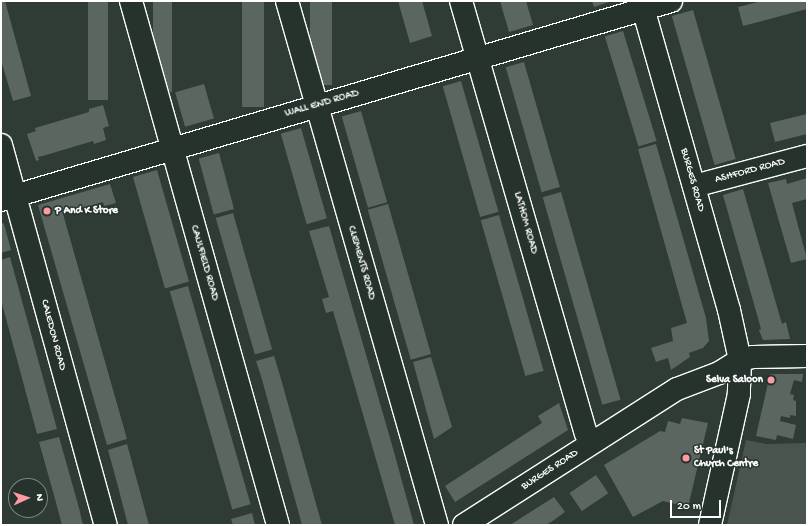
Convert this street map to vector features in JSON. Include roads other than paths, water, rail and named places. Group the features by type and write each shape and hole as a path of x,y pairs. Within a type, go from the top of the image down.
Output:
{"street":[{"name":"CAULFIELD ROAD","path":"130,1 278,525"},
{"name":"CLEMENTS ROAD","path":"287,1 437,525"},
{"name":"LATHOM ROAD","path":"461,1 586,433 591,443"},
{"name":"WALL END ROAD","path":"8,198 477,58 642,5 671,1"},
{"name":"BURGES ROAD","path":"464,525 677,389 698,369 719,357 740,360 729,310 642,5"},
{"name":"CALEDON ROAD","path":"1,145 8,198 106,525"},
{"name":"ASHFORD ROAD","path":"694,186 807,156"},
{"path":"710,525 739,394 740,360 753,357 807,356"}],"place":[{"name":"P And K Store","path":"47,211"},
{"name":"Selva Saloon","path":"771,380"},
{"name":"St Paul's Church Centre","path":"686,458"}]}
